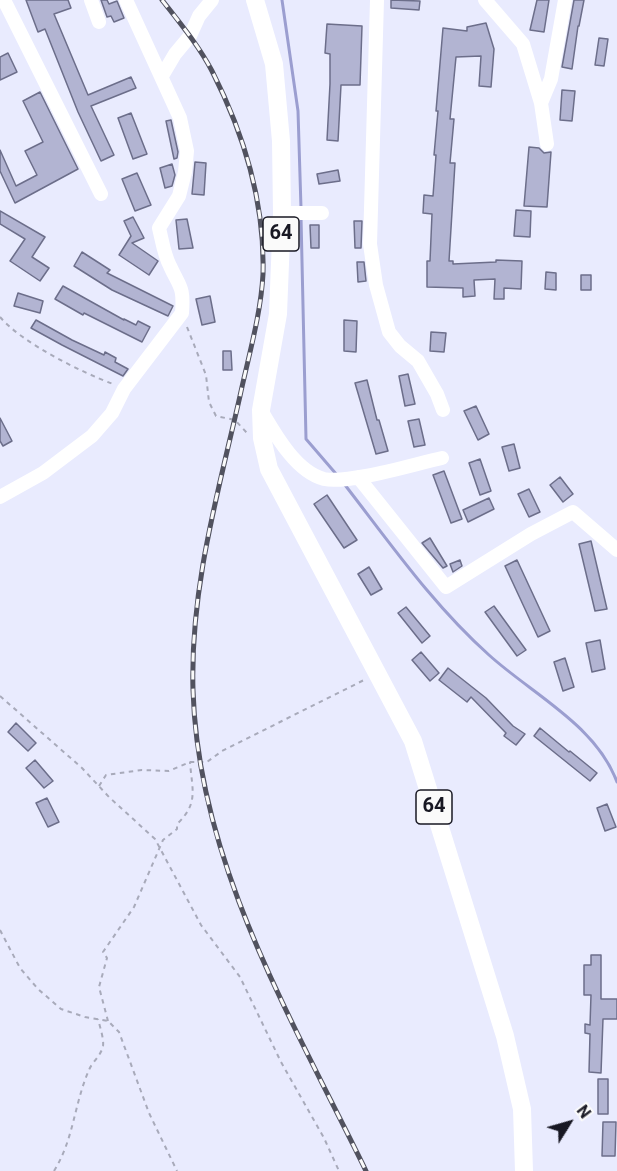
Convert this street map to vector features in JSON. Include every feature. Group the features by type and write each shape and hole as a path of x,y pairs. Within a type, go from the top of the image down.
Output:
{"main road":[{"name":"64","path":"255,0 274,64 287,213 278,314 261,410 262,438 269,469 413,741 483,959 505,1036 522,1109 524,1171"}],"street":[{"path":"4,0 100,194"},
{"path":"91,0 99,22"},
{"path":"0,497 43,473 92,436 112,413 124,389 182,313 183,297 180,284 169,265 159,228 179,196 187,151 180,118 126,0"},
{"path":"162,76 174,54 190,36 199,16 212,0"},
{"path":"377,0 370,243 376,285 389,332 400,346 417,361 437,394 443,410"},
{"path":"485,0 523,44 542,103 547,144"},
{"path":"542,103 550,80 565,0"},
{"path":"287,213 322,213"},
{"path":"261,410 278,439 293,458 308,471 323,479 358,477 442,458"},
{"path":"358,477 446,587 531,534 573,512 617,550"}],"path":[{"path":"182,313 206,375 209,402 216,416 234,420 246,431 249,439"},
{"path":"0,316 41,348 98,379 124,389"},
{"path":"99,786 106,775 142,770 169,771 190,762 207,762 222,752 377,674"},
{"path":"0,696 82,768 154,839 201,924 240,977 281,1062 324,1138 339,1171"},
{"path":"177,1171 149,1113 118,1032 108,1021 99,987 107,958 104,951 134,908 163,840 177,829 177,824 188,814 193,802 190,762"},
{"path":"0,930 20,968 38,989 61,1009 85,1017 108,1021"},
{"path":"54,1171 64,1155 89,1068 95,1062 103,1046 98,1019"}],"building":[{"path":"26,0 68,0 71,8 54,14 88,95 131,77 136,88 91,106 114,155 101,161 78,112 45,29 38,32"},
{"path":"101,0 107,0 109,4 117,1 124,18 114,22 111,16 107,17"},
{"path":"391,0 420,1 419,10 391,8"},
{"path":"537,0 549,0 544,32 530,30"},
{"path":"574,0 584,0 572,69 562,67"},
{"path":"486,23 494,49 491,87 479,86 481,56 456,57 450,119 454,119 450,163 455,163 449,261 453,261 453,264 496,262 496,260 522,261 521,289 504,288 504,299 494,299 495,279 474,280 475,296 463,297 463,288 427,287 432,214 423,213 424,195 433,196 438,111 436,111 443,28 467,31 467,27"},
{"path":"327,24 362,26 360,85 341,85 338,141 327,140 330,54 325,53"},
{"path":"599,38 608,39 604,66 595,65"},
{"path":"8,53 17,72 0,80 0,57"},
{"path":"562,90 575,91 572,121 560,120"},
{"path":"40,92 78,169 15,203 0,171 0,150 16,186 37,175 25,151 43,142 23,101"},
{"path":"131,113 147,154 133,159 118,118"},
{"path":"171,120 178,152 177,158 174,159 166,121"},
{"path":"529,147 539,148 544,153 551,152 547,207 524,206"},
{"path":"195,162 206,163 204,195 192,194"},
{"path":"172,164 175,175 172,186 165,188 160,168"},
{"path":"338,170 340,181 319,184 317,174"},
{"path":"137,173 151,205 135,211 122,179"},
{"path":"516,210 531,211 530,237 514,236"},
{"path":"0,211 45,237 32,257 49,268 40,281 10,261 25,239 0,224"},
{"path":"133,217 144,238 132,243 158,261 149,275 119,255 131,236 124,221"},
{"path":"187,219 193,248 179,249 176,220"},
{"path":"354,221 362,221 361,248 355,248"},
{"path":"310,225 319,225 319,248 311,248"},
{"path":"82,252 110,270 107,273 173,306 168,316 112,290 74,266"},
{"path":"357,262 364,262 366,281 358,282"},
{"path":"546,272 556,273 556,290 545,289"},
{"path":"581,275 591,275 591,290 581,290"},
{"path":"63,286 124,320 136,325 138,321 150,327 142,342 84,313 83,315 55,299"},
{"path":"18,293 43,301 40,313 14,306"},
{"path":"210,296 215,322 202,325 196,299"},
{"path":"36,320 104,355 105,352 116,358 115,362 128,369 123,376 62,345 31,328"},
{"path":"344,320 357,321 356,352 344,351"},
{"path":"431,332 446,333 444,352 430,351"},
{"path":"223,351 231,351 232,370 223,370"},
{"path":"408,374 415,404 405,406 399,376"},
{"path":"367,380 388,451 376,454 355,383"},
{"path":"476,406 489,434 478,440 464,411"},
{"path":"0,418 12,441 3,446 0,441"},
{"path":"419,419 425,445 414,447 408,421"},
{"path":"514,444 520,468 509,471 502,447"},
{"path":"480,459 491,491 480,495 469,463"},
{"path":"444,471 462,519 451,523 433,475"},
{"path":"560,477 573,494 563,502 550,485"},
{"path":"529,489 540,512 529,517 518,494"},
{"path":"327,495 357,540 344,548 314,504"},
{"path":"489,498 494,509 468,522 463,510"},
{"path":"430,538 447,566 443,568 422,543"},
{"path":"591,541 607,609 595,611 579,544"},
{"path":"460,560 462,566 453,572 450,564"},
{"path":"517,560 550,631 538,637 505,566"},
{"path":"369,567 382,589 371,595 358,574"},
{"path":"494,606 526,650 517,656 485,612"},
{"path":"406,607 430,636 422,643 398,613"},
{"path":"600,640 605,669 592,672 586,643"},
{"path":"421,652 439,673 430,681 412,660"},
{"path":"565,658 574,687 563,691 554,662"},
{"path":"448,668 486,698 513,726 525,734 516,745 504,736 506,733 471,697 467,702 439,680"},
{"path":"16,723 36,743 28,751 8,732"},
{"path":"540,728 597,773 590,781 534,736"},
{"path":"35,760 53,781 44,788 26,768"},
{"path":"47,798 59,822 48,827 36,803"},
{"path":"607,804 616,827 605,831 597,808"},
{"path":"591,955 601,955 601,999 617,999 617,1019 603,1019 601,1073 589,1072 590,1034 585,1033 585,1024 590,1025 591,995 584,995 584,965 591,965"},
{"path":"598,1079 608,1079 608,1114 598,1114"},
{"path":"603,1122 616,1122 615,1156 602,1156"}],"waterway":[{"path":"282,0 298,111 301,208"},
{"path":"301,217 306,439 337,475"},
{"path":"345,485 449,616 489,655 579,727 607,762 617,782"}],"railway":[{"path":"162,0 207,62 234,119 256,195 263,247 262,289 257,320 207,542 196,615 193,690 199,754 212,817 230,878 254,938 280,998 366,1171"}]}
